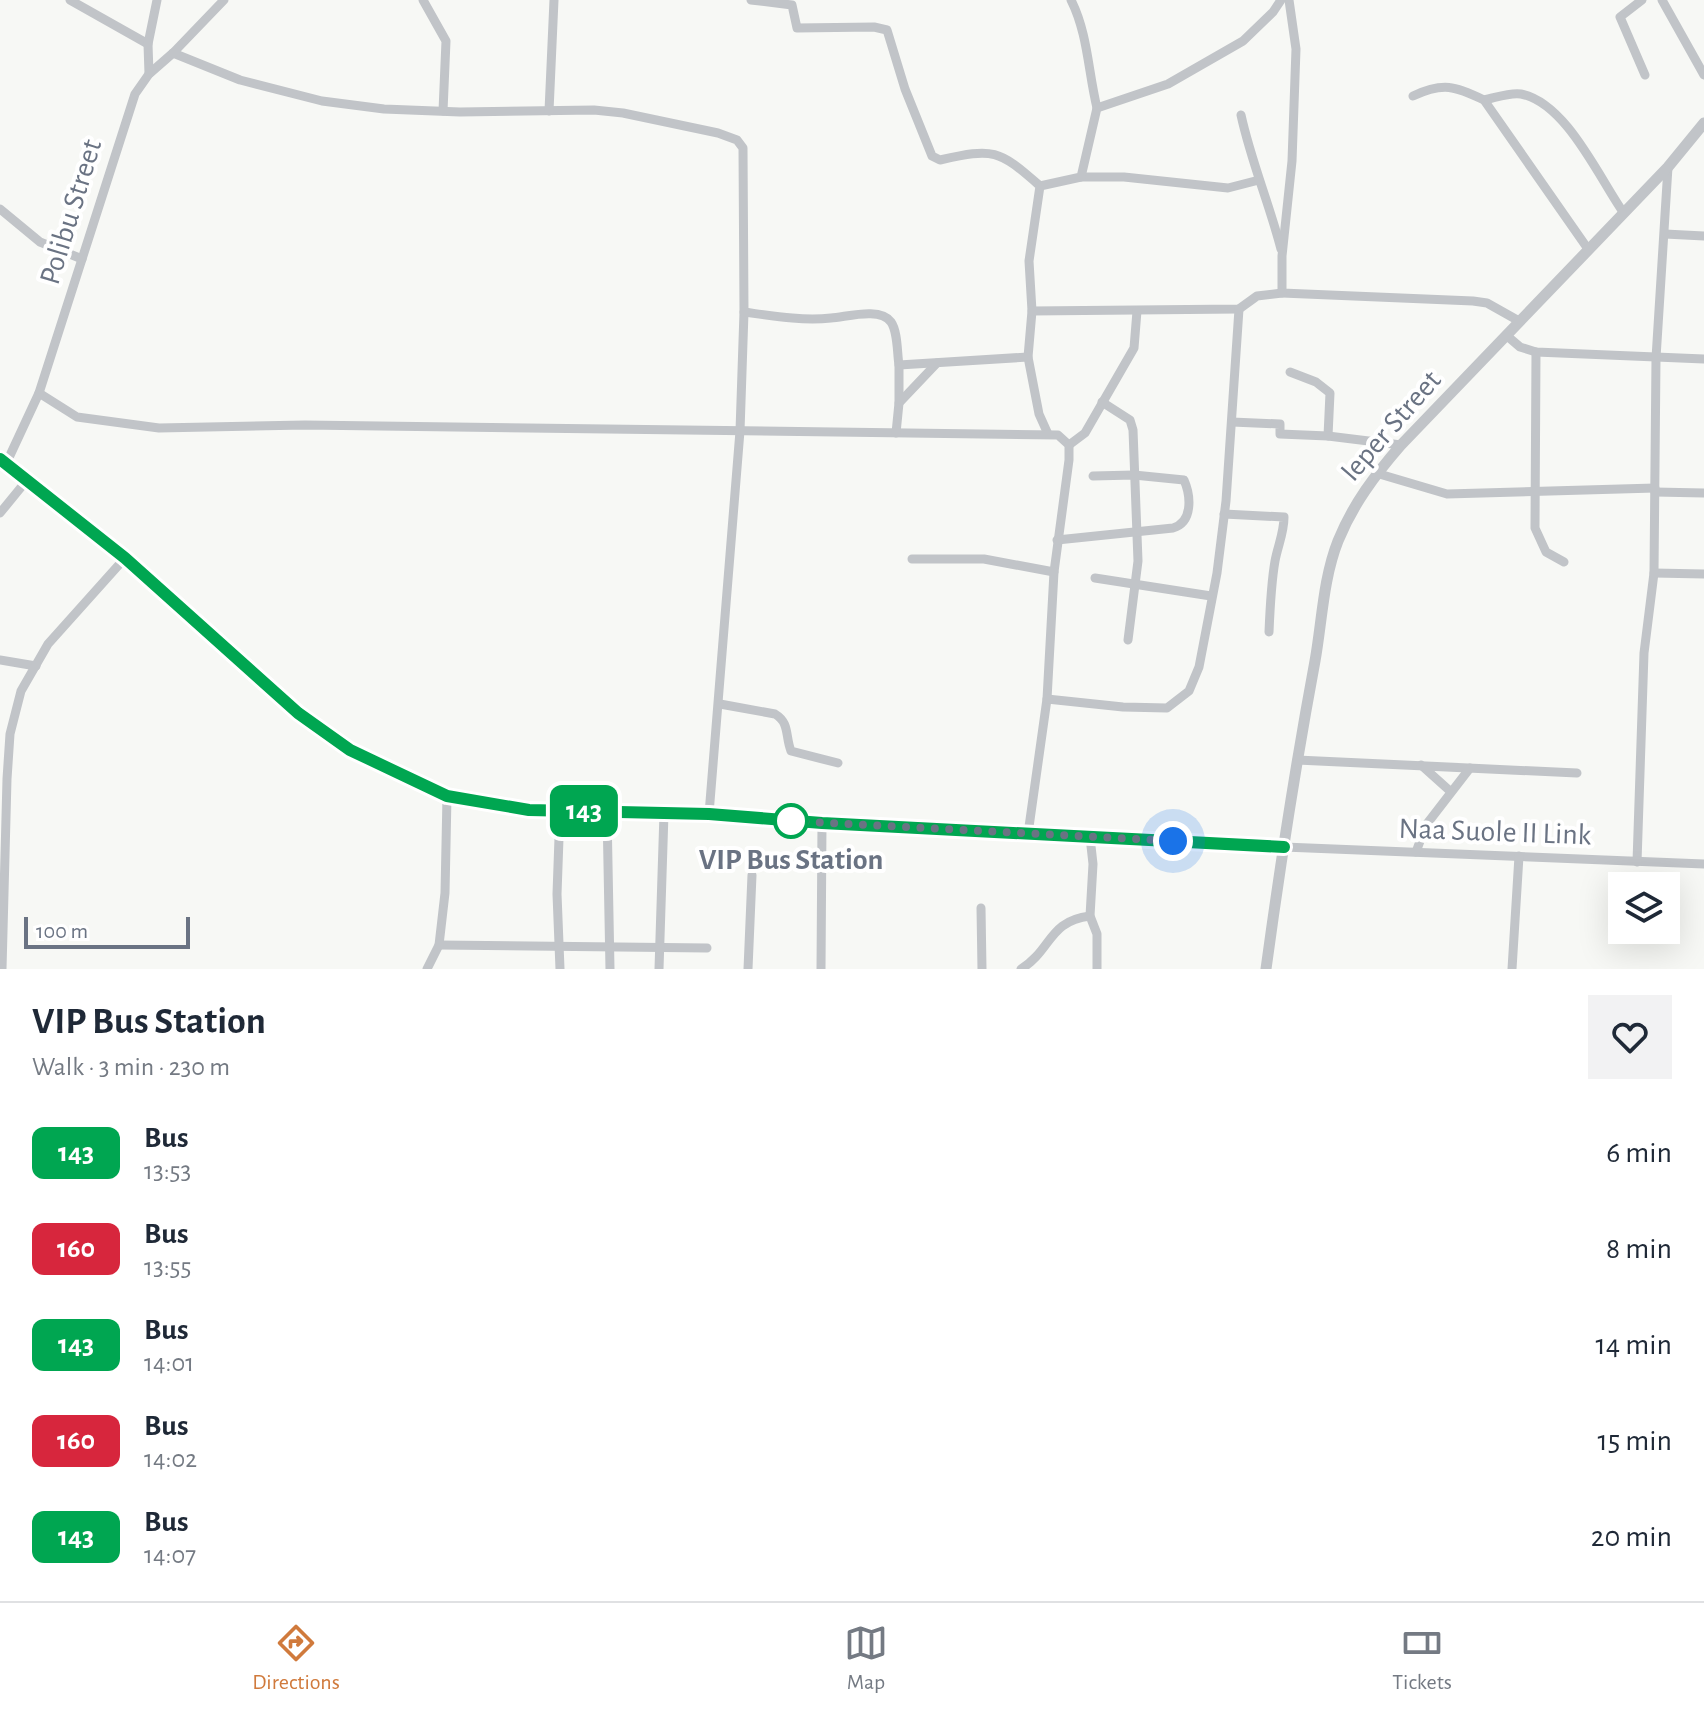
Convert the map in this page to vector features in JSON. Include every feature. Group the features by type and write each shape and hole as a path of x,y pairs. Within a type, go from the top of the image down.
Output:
{"street":[{"path":"70,0 148,44"},
{"path":"149,74 148,44 157,0"},
{"name":"Polibu Street","path":"3,462 39,393 135,94 149,74 224,0"},
{"path":"423,0 446,41 443,111"},
{"path":"549,111 554,0"},
{"path":"751,0 792,2 797,28 874,27 887,30 905,89 936,159 992,153 1017,166 1040,186"},
{"path":"1071,0 1085,33 1097,108 1081,177"},
{"path":"1097,108 1168,84 1243,41 1281,0"},
{"path":"1282,293 1282,256 1292,161 1296,49 1289,0"},
{"path":"1642,0 1620,17 1645,75"},
{"path":"1662,0 1704,75"},
{"path":"173,53 240,80 322,101 384,109 594,110 623,113 737,140 743,148 744,312 740,431 709,814"},
{"path":"1413,96 1436,86 1462,89 1484,100 1588,249"},
{"path":"1484,100 1519,94 1545,103 1563,121 1623,212"},
{"path":"1241,115 1248,150 1267,199 1282,256"},
{"name":"Ieper Street","path":"1266,969 1328,577 1354,505 1376,473 1401,445 1668,167 1704,123"},
{"path":"1637,862 1644,653 1654,573 1656,358 1668,167"},
{"path":"1040,186 1081,177 1124,177 1228,188 1259,180"},
{"path":"1040,186 1029,261 1032,311 1028,357 1039,414 1048,434"},
{"path":"0,209 40,242 82,259"},
{"path":"1665,234 1704,236"},
{"path":"1032,311 1239,309 1257,296 1282,293 1473,301 1487,303 1519,321"},
{"path":"1047,699 1167,708 1189,691 1199,667 1217,573 1232,422 1239,309"},
{"path":"1069,445 1085,433 1134,348 1137,311"},
{"path":"744,312 781,318 828,319 874,314 886,318 893,324 899,365 896,433"},
{"path":"1506,335 1520,347 1536,352 1704,359"},
{"path":"1536,352 1535,528 1546,552 1564,562"},
{"path":"899,365 1028,357"},
{"path":"899,403 937,363"},
{"path":"1290,372 1316,382 1330,393 1328,436"},
{"path":"39,393 77,417 159,428 305,425 1058,435 1069,445 1068,475 1057,540 1047,699 1028,834"},
{"path":"1102,402 1130,420 1133,430 1137,532 1135,585 1128,640"},
{"path":"1232,422 1280,424 1280,434 1401,445"},
{"path":"3,462 125,558 298,713 350,750 447,796 529,810 709,814 822,823 1284,847"},
{"path":"1376,473 1447,494 1655,490 1704,493"},
{"path":"1057,540 1179,527 1187,517 1189,506 1184,480 1134,475 1093,476"},
{"path":"0,513 27,480"},
{"path":"1224,514 1284,517 1270,599 1269,632"},
{"path":"2,969 3,779 21,691 48,644 125,558"},
{"path":"912,559 984,559 1054,572"},
{"path":"1654,573 1704,574"},
{"path":"1095,578 1211,596"},
{"path":"0,660 36,666"},
{"path":"720,704 775,714 782,718 786,726 791,751 838,763"},
{"path":"1297,760 1577,773"},
{"path":"1421,765 1450,791"},
{"path":"1416,852 1426,825 1470,768"},
{"path":"427,969 439,945 445,893 447,796"},
{"path":"560,810 557,894 560,969"},
{"path":"607,812 610,969"},
{"path":"659,969 664,813"},
{"path":"821,969 822,823"},
{"path":"1090,837 1093,864 1090,916 1097,934 1097,969"},
{"name":"Naa Suole II Link","path":"1284,847 1704,864"},
{"path":"1512,969 1519,856"},
{"path":"748,969 752,875"},
{"path":"981,908 982,969"},
{"path":"1021,969 1036,959 1060,926 1075,918 1090,916"},
{"path":"439,945 707,948"}],"bus line":[{"name":"143","path":"0,459 125,558 298,713 350,750 447,796 529,810 709,814 822,823 1284,847"}],"place":[{"name":"VIP Bus Station","path":"791,821"}],"route":[{"path":"791,821 1173,841"}]}
